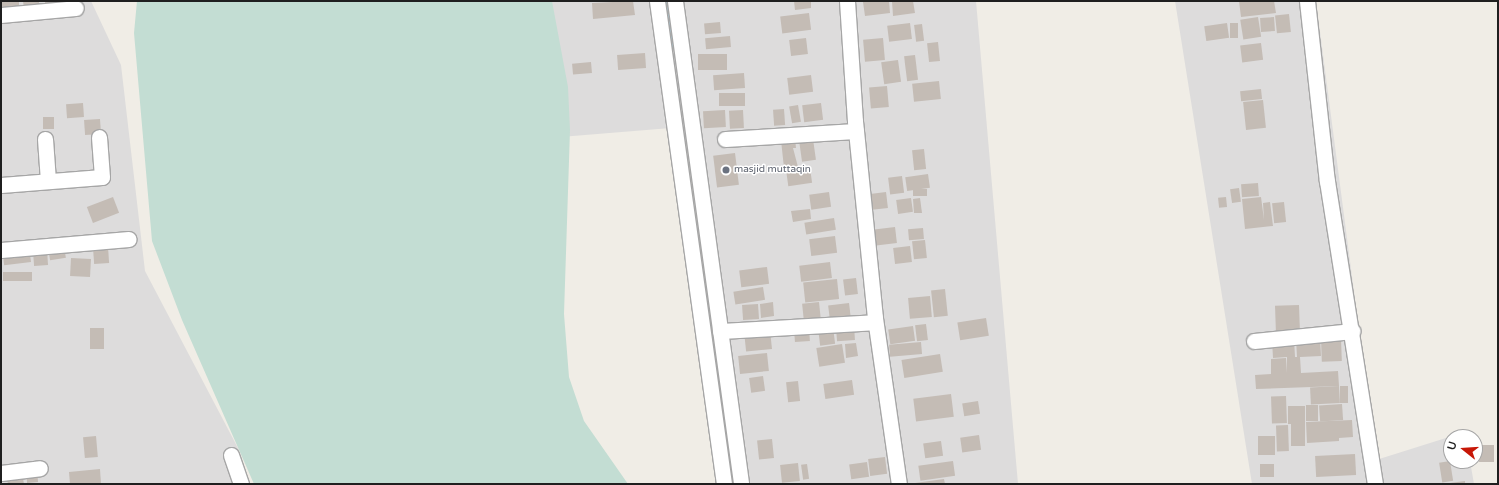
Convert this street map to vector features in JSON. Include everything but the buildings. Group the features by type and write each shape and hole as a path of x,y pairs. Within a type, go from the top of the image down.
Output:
{"street":[{"path":"657,1 724,484"},
{"path":"675,1 741,484"},
{"path":"847,1 856,131 876,322 899,484"},
{"path":"1307,1 1327,181 1375,484"},
{"path":"1,15 76,8"},
{"path":"725,139 856,131"},
{"path":"1,185 102,177 99,137"},
{"path":"45,139 48,182"},
{"path":"1,250 129,239"},
{"path":"720,331 876,322"},
{"path":"1254,341 1352,332"},
{"path":"231,455 240,484"},
{"path":"1,473 40,468"}],"shaded area":[{"path":"1,1 91,1 121,65 145,271 239,450 245,484 1,484"},
{"path":"521,1 976,1 1018,484 737,484 717,333 683,127 536,139"},
{"path":"1175,1 1316,1 1376,460 1443,439 1443,469 1471,469 1474,484 1252,484"}],"green space":[{"path":"137,1 552,1 568,87 570,130 564,314 569,377 584,421 628,484 254,484 182,320 152,241 134,33"}],"waterway":[{"path":"667,1 673,37"},
{"path":"722,399 733,484"}],"place":[{"name":"masjid muttaqin","path":"726,170"}]}
